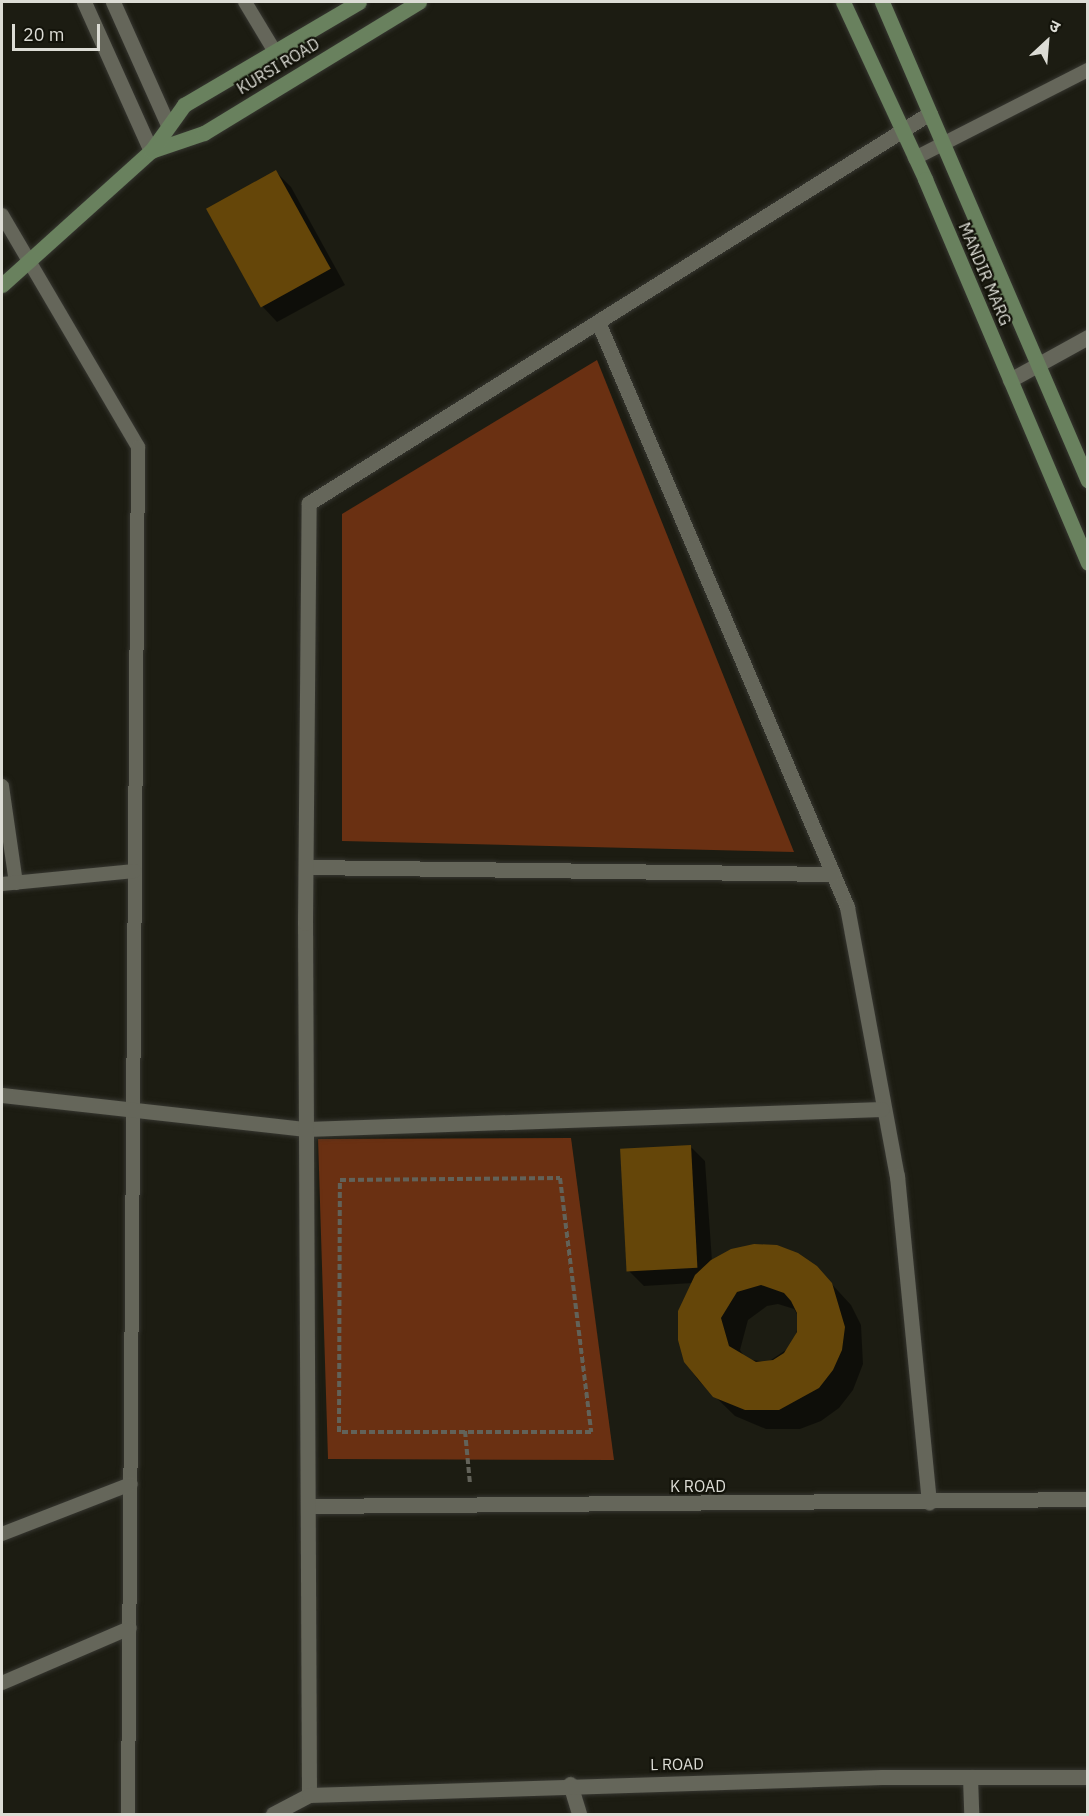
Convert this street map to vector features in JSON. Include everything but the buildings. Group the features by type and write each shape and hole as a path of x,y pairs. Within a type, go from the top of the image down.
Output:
{"main road":[{"name":"KURSI ROAD","path":"2,285 151,151 184,105 359,2"},
{"name":"KURSI ROAD","path":"151,151 204,133 419,2"},
{"name":"MANDIR MARG","path":"843,2 903,130 1088,563"},
{"path":"882,2 1088,481"}],"street":[{"path":"84,2 151,151"},
{"path":"113,2 168,125"},
{"path":"309,1795 306,867 309,503 930,113"},
{"path":"598,322 848,907 882,1109 897,1176 929,1503"},
{"path":"1010,380 1088,338"},
{"path":"306,867 833,874"},
{"path":"2,1095 306,1130 882,1109"},
{"name":"K ROAD","path":"308,1506 929,1503 1088,1499"},
{"path":"970,1777 972,1815"},
{"name":"L ROAD","path":"273,1815 309,1795 570,1784 1088,1777"},
{"path":"570,1784 579,1815"}],"lane":[{"path":"245,2 275,51"},
{"path":"915,158 1088,70"},
{"path":"2,215 138,447 128,1815"},
{"path":"2,786 16,883"},
{"path":"2,885 134,871"},
{"path":"2,1534 131,1484"},
{"path":"2,1683 130,1628"}],"path":[{"path":"560,1178 591,1432 465,1431 339,1432 340,1180 560,1178"},
{"path":"465,1431 472,1506"}],"shaded area":[{"path":"597,360 794,852 342,841 342,514"},
{"path":"571,1138 614,1460 328,1459 318,1139"}]}
